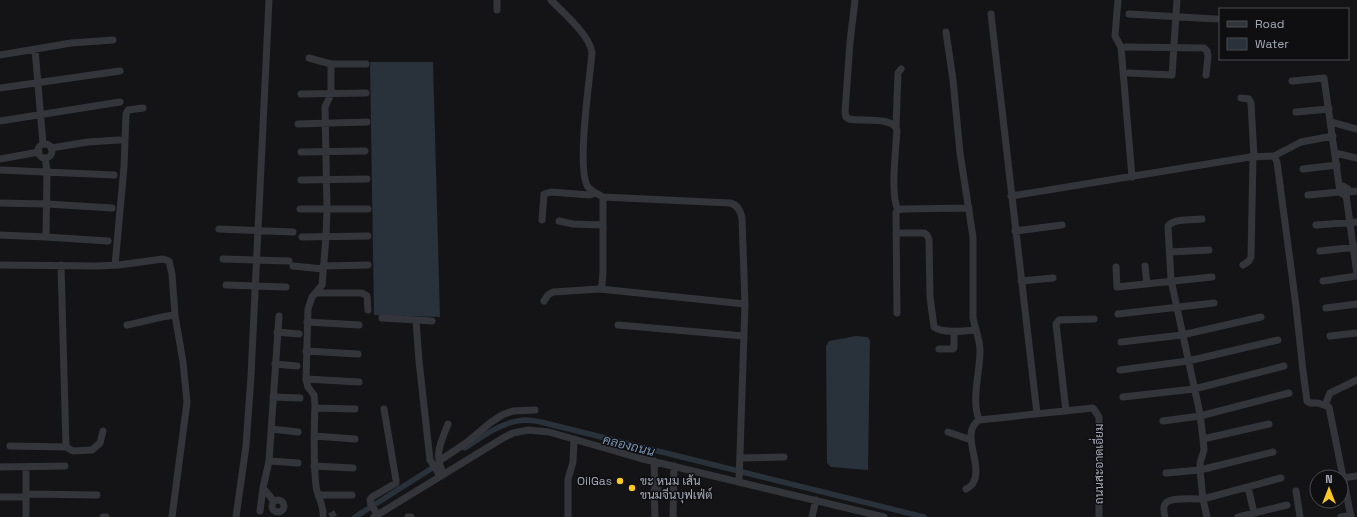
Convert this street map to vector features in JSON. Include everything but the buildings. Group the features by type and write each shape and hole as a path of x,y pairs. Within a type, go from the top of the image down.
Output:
{"street":[{"path":"236,517 246,446 256,286 269,0"},
{"path":"497,0 497,10"},
{"path":"551,0 587,38 592,53 584,133 583,174 588,186 595,193 603,197 666,199 735,204 740,211 742,219 744,304 740,479"},
{"path":"855,0 846,84 846,117 853,120 890,122 896,127"},
{"path":"1118,0 1115,36 1120,47 1132,177"},
{"path":"1129,73 1172,75 1177,0"},
{"path":"991,14 1010,166 1011,196 1037,414"},
{"path":"1129,14 1216,19"},
{"path":"946,32 953,80 960,153 973,237 973,318 979,336 980,350 976,407 979,420"},
{"path":"0,55 71,43 113,40"},
{"path":"1126,47 1204,48 1207,51 1208,56 1206,75"},
{"path":"35,49 43,144 39,148 39,152"},
{"path":"309,58 331,64 366,64"},
{"path":"326,512 318,495 314,466 315,408 314,396 308,388 306,379 306,351 308,308 312,297 322,285 327,209 325,180 325,107 331,94 331,64"},
{"path":"897,313 896,213 898,210 894,193 898,73 901,69"},
{"path":"0,88 120,70"},
{"path":"1292,82 1324,78 1337,165 1354,222 1357,275 1323,281"},
{"path":"301,94 366,93"},
{"path":"1240,98 1249,99 1251,103 1253,157 1251,257 1249,262 1243,265"},
{"path":"0,120 120,102"},
{"path":"115,265 124,167 126,114 130,109 143,108"},
{"path":"1296,112 1329,109"},
{"path":"298,124 367,122"},
{"path":"1331,122 1357,129"},
{"path":"1011,196 1082,183 1132,177 1253,157 1274,156 1301,142 1333,136"},
{"path":"52,148 88,142 119,140"},
{"path":"43,144 48,144 52,148"},
{"path":"46,158 51,155 52,148"},
{"path":"301,152 365,151"},
{"path":"39,152 41,156 46,158"},
{"path":"0,159 39,152"},
{"path":"1335,153 1357,158"},
{"path":"1274,156 1278,166 1307,401 1312,404 1318,403 1329,407 1341,469"},
{"path":"46,158 46,237"},
{"path":"1303,169 1337,165"},
{"path":"0,170 114,175"},
{"path":"301,180 367,179"},
{"path":"542,220 544,194 551,192 590,195 595,193"},
{"path":"1308,195 1357,192"},
{"path":"600,289 603,272 603,197"},
{"path":"0,203 112,208"},
{"path":"300,209 368,208"},
{"path":"898,210 969,208"},
{"path":"1202,219 1175,222 1168,226 1171,282 1200,416 1204,450 1200,463 1200,470 1207,517"},
{"path":"559,221 573,224 603,225"},
{"path":"1316,225 1354,222"},
{"path":"1015,231 1062,225"},
{"path":"219,229 293,232"},
{"path":"896,233 924,234 927,235 929,239 930,298 934,327 937,330 943,331 976,330"},
{"path":"0,235 108,241"},
{"path":"302,237 368,236"},
{"path":"1320,252 1355,247"},
{"path":"1170,252 1210,250"},
{"path":"0,265 115,265 163,259 169,260 172,274 175,314 183,362 187,402 172,517"},
{"path":"223,259 257,260 323,267 368,265"},
{"path":"61,265 66,447"},
{"path":"1146,266 1147,284"},
{"path":"1116,267 1117,287 1212,277"},
{"path":"1021,281 1053,278"},
{"path":"226,285 286,287"},
{"path":"544,301 548,295 553,292 600,289 744,304"},
{"path":"316,293 362,293 368,296 368,310"},
{"path":"1118,314 1214,303"},
{"path":"1326,308 1357,304"},
{"path":"126,325 143,322 158,316 175,314"},
{"path":"260,511 263,488 269,462 278,316"},
{"path":"1121,342 1182,335 1260,317"},
{"path":"382,318 432,321"},
{"path":"966,489 974,482 976,475 971,440 973,426 975,423 979,420 1066,411 1056,324 1059,320 1094,319"},
{"path":"416,320 426,434 441,474"},
{"path":"307,322 359,325"},
{"path":"618,325 744,336"},
{"path":"939,349 954,348 954,331"},
{"path":"277,332 299,334"},
{"path":"1330,336 1357,333"},
{"path":"1120,370 1188,361 1278,340"},
{"path":"306,351 358,354"},
{"path":"275,364 297,366"},
{"path":"1123,398 1194,389 1284,366"},
{"path":"306,379 359,382"},
{"path":"1325,405 1330,394 1357,380"},
{"path":"1163,421 1200,416 1289,393"},
{"path":"273,397 300,398"},
{"path":"315,408 355,409"},
{"name":"ถนนสะอาดเอี่ยม","path":"1066,411 1093,408 1099,417 1099,517"},
{"path":"384,409 396,483 372,497 370,500 371,505 378,515 441,474 503,438 513,433 528,430 549,432 656,462 740,479 884,517"},
{"path":"436,464 490,422 502,415 513,411 535,410"},
{"path":"436,464 439,446 448,424"},
{"path":"1203,439 1269,424"},
{"path":"271,429 298,432"},
{"path":"10,446 66,447 73,450 92,450 100,443 103,431"},
{"path":"948,432 971,440"},
{"path":"314,436 355,439"},
{"path":"568,517 568,479 573,462 574,439"},
{"path":"1166,473 1200,470 1273,452"},
{"path":"740,461 784,457"},
{"path":"269,462 298,463"},
{"path":"654,517 656,462"},
{"path":"0,467 65,466"},
{"path":"314,466 353,468"},
{"path":"673,517 674,466"},
{"path":"26,467 26,517"},
{"path":"1164,517 1164,506 1166,502 1173,499 1204,498 1280,478"},
{"path":"1248,487 1254,513"},
{"path":"263,488 274,501 272,503 272,509 280,514"},
{"path":"656,489 658,517"},
{"path":"1296,491 1300,517"},
{"path":"318,495 352,495"},
{"path":"0,497 97,496"},
{"path":"812,517 816,500"},
{"path":"1238,517 1286,505"},
{"path":"1341,517 1351,516"},
{"path":"407,517 412,517"}],"water":[{"path":"370,62 433,62 440,317 374,315"},
{"path":"856,336 868,337 870,341 868,470 831,467 827,463 826,346 829,341"}],"waterway":[{"name":"คลองถนน","path":"465,448 501,426 517,421 535,421 924,517"},
{"name":"คลองถนน","path":"355,517 437,465"}],"tunnel":[{"path":"658,487 658,492"},
{"path":"331,512 334,517"}],"place":[{"name":"OilGas","path":"620,481"},
{"name":"ขะ หนม เส้น ขนมจีนบุฟเฟ่ต์","path":"632,488"}]}
